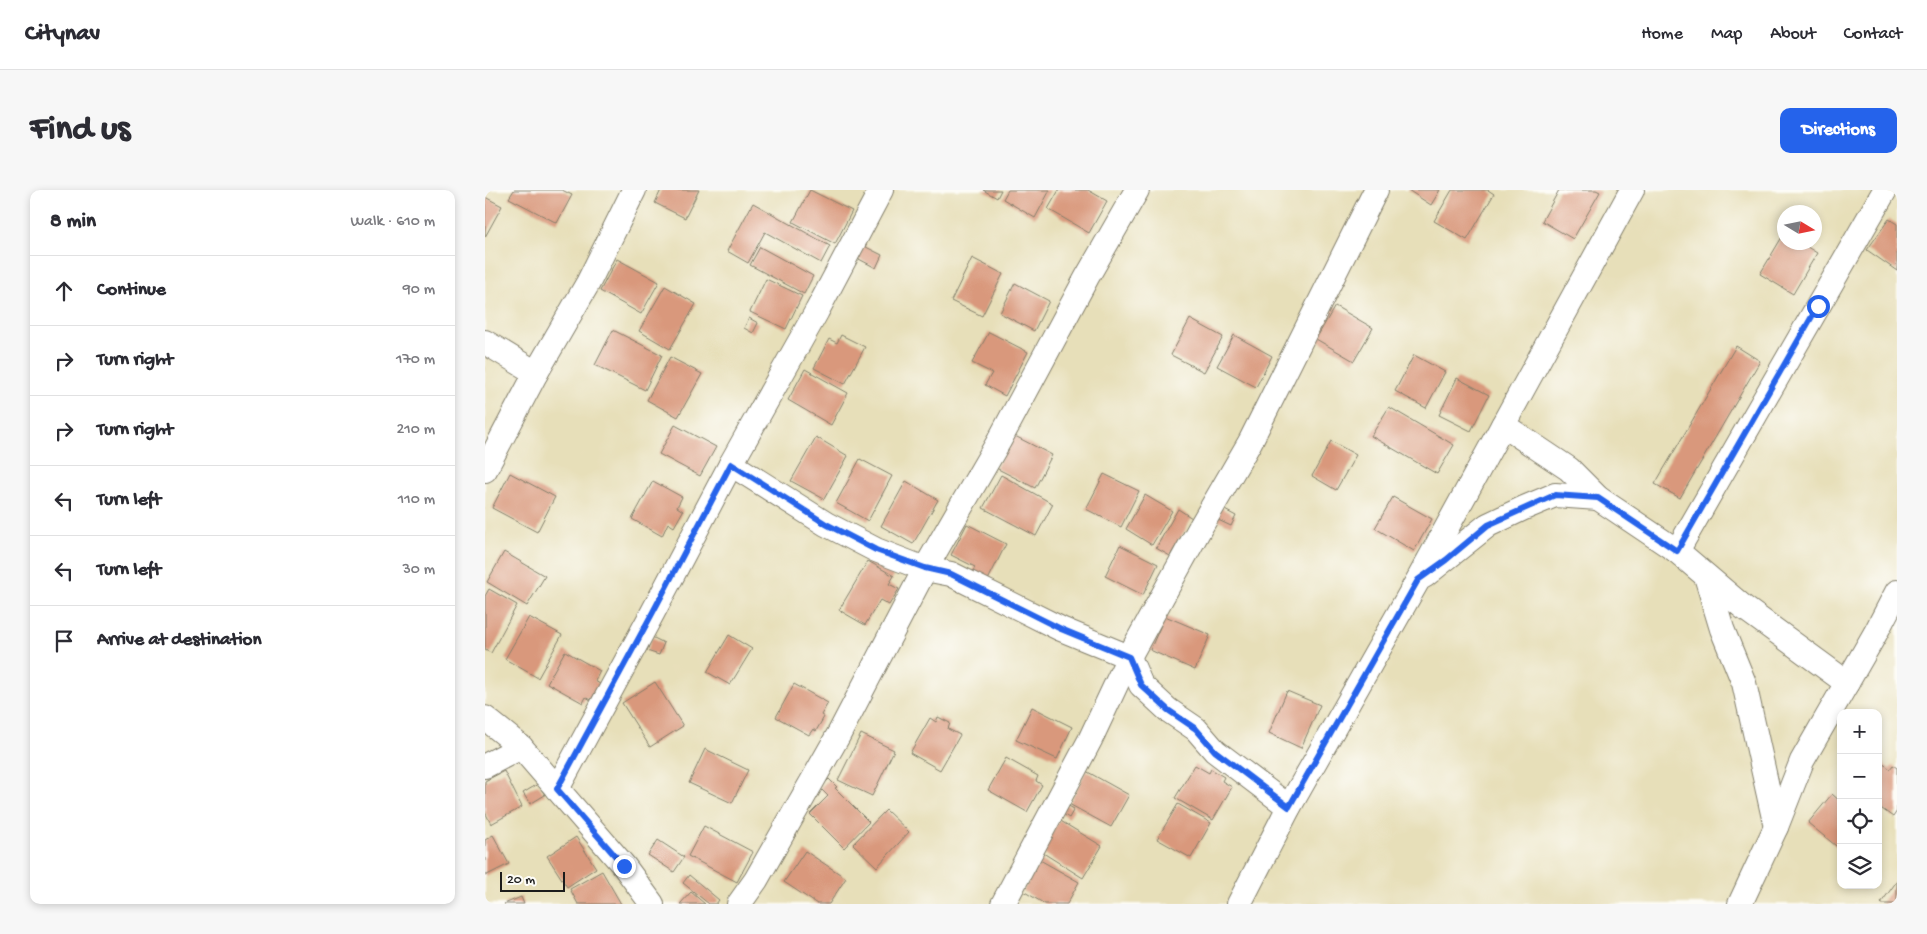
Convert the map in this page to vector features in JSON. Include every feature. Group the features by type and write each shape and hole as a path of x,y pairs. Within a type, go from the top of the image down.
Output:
{"street":[{"path":"485,470 536,373 588,284 634,190"},
{"path":"557,789 731,464 817,311 881,190"},
{"path":"739,904 756,880 839,734 925,568 999,441 1087,277 1137,190"},
{"path":"1003,904 1090,740 1129,657 1250,442 1376,190"},
{"path":"1239,904 1289,807 1418,580 1632,190"},
{"path":"1677,551 1885,190"},
{"path":"485,342 536,373"},
{"path":"1503,424 1569,469 1598,498 1677,551 1743,607 1847,683"},
{"path":"731,464 826,524 876,550 925,568 951,574 1061,629 1129,657 1141,685 1168,710 1196,729 1215,751 1289,807"},
{"path":"1418,580 1446,560 1488,525 1524,508 1555,495 1598,498"},
{"path":"1706,576 1722,629 1744,683 1776,827"},
{"path":"1740,904 1776,827 1802,761 1897,592"},
{"path":"485,718 521,747 624,866 652,904"},
{"path":"485,766 521,747"}],"building":[{"path":"514,190 562,190 572,195 557,223 509,198"},
{"path":"661,190 699,190 685,218 655,203"},
{"path":"810,190 852,211 835,244 793,222"},
{"path":"983,190 1001,190 997,198"},
{"path":"1008,190 1050,190 1035,218 1003,199"},
{"path":"1059,190 1088,190 1107,201 1089,233 1048,209"},
{"path":"1408,190 1440,190 1431,205"},
{"path":"1452,190 1488,190 1494,194 1467,240 1434,221"},
{"path":"1559,190 1596,190 1600,192 1573,239 1542,221"},
{"path":"485,197 502,206 485,237"},
{"path":"753,203 830,246 821,263 765,232 748,263 727,251"},
{"path":"1889,219 1897,224 1897,271 1867,250"},
{"path":"1777,245 1777,250 1812,250 1817,253 1793,294 1760,274"},
{"path":"864,246 882,255 876,268 857,258"},
{"path":"760,247 813,276 804,294 750,265"},
{"path":"972,258 1003,274 982,316 951,301"},
{"path":"617,259 659,282 641,314 600,291"},
{"path":"766,279 802,296 786,329 750,312"},
{"path":"1015,283 1049,301 1034,331 1000,313"},
{"path":"665,286 696,304 670,349 639,331"},
{"path":"1335,306 1373,328 1354,361 1316,339"},
{"path":"749,318 758,323 753,333 744,328"},
{"path":"1190,319 1223,337 1204,372 1171,355"},
{"path":"613,330 662,355 645,390 595,365"},
{"path":"989,332 1028,352 1005,396 985,385 992,373 972,363"},
{"path":"841,335 865,347 845,384 814,368 829,339 837,343"},
{"path":"1234,335 1272,356 1256,387 1217,366"},
{"path":"1736,346 1760,361 1680,498 1655,484"},
{"path":"1414,355 1445,372 1426,408 1395,391"},
{"path":"670,357 702,374 678,417 647,400"},
{"path":"805,369 848,393 831,425 788,400"},
{"path":"1457,378 1489,395 1471,431 1439,415"},
{"path":"1389,407 1454,445 1437,474 1371,436"},
{"path":"675,425 716,447 700,476 659,454"},
{"path":"1013,435 1052,455 1035,488 996,468"},
{"path":"816,437 848,456 824,499 791,481"},
{"path":"1331,441 1356,455 1336,490 1312,476"},
{"path":"860,459 892,476 868,521 836,503"},
{"path":"510,473 555,497 537,532 492,508"},
{"path":"1104,474 1139,491 1121,527 1086,509"},
{"path":"1001,475 1053,504 1036,536 983,508"},
{"path":"653,481 682,497 677,507 683,511 674,527 668,523 662,536 632,519"},
{"path":"906,481 938,500 913,544 881,526"},
{"path":"1145,495 1172,511 1152,545 1126,529"},
{"path":"1393,497 1432,519 1414,551 1375,528"},
{"path":"1221,508 1236,516 1231,526 1216,519"},
{"path":"1178,509 1192,518 1170,556 1156,548"},
{"path":"967,524 1006,544 985,586 970,578 975,567 951,555"},
{"path":"1120,545 1158,564 1143,595 1105,576"},
{"path":"504,552 545,576 527,606 487,582"},
{"path":"868,561 894,576 889,584 899,589 889,605 880,600 865,625 839,610"},
{"path":"489,589 517,605 491,653 485,650 485,596"},
{"path":"1165,616 1210,635 1195,670 1150,650"},
{"path":"529,617 562,635 538,678 505,659"},
{"path":"729,635 752,649 730,685 707,672"},
{"path":"652,637 664,643 659,655 647,651"},
{"path":"565,651 600,671 595,681 600,684 591,700 586,697 583,703 547,683"},
{"path":"655,682 683,726 650,747 622,703"},
{"path":"794,684 828,703 821,715 824,717 816,731 813,729 809,735 776,717"},
{"path":"1287,691 1320,705 1301,748 1269,733"},
{"path":"1032,707 1072,727 1057,759 1016,740"},
{"path":"938,717 950,723 948,729 960,735 940,770 910,753 930,718 936,722"},
{"path":"861,734 894,750 872,796 838,780"},
{"path":"705,749 748,770 732,803 689,783"},
{"path":"1006,758 1038,776 1036,781 1042,785 1027,812 988,790"},
{"path":"1882,763 1890,769 1893,765 1897,768 1897,811 1893,817 1882,809"},
{"path":"1195,765 1209,773 1211,769 1224,777 1222,781 1232,787 1213,820 1175,798"},
{"path":"504,771 522,807 491,824 485,812 485,781"},
{"path":"1086,771 1129,795 1111,827 1069,804"},
{"path":"829,779 837,787 835,788 869,822 844,848 810,814 828,796 820,788"},
{"path":"538,784 545,795 530,804 523,793"},
{"path":"1832,794 1837,798 1837,847 1808,823"},
{"path":"1063,803 1074,809 1069,818 1058,811"},
{"path":"1178,804 1211,823 1191,858 1157,839"},
{"path":"886,810 909,832 877,867 853,844"},
{"path":"1059,820 1102,846 1083,878 1040,851"},
{"path":"704,826 753,852 737,882 688,856"},
{"path":"493,835 509,864 485,876 485,840"},
{"path":"576,837 596,868 567,887 547,856"},
{"path":"658,840 684,857 674,872 648,855"},
{"path":"805,851 846,878 829,904 817,904 784,882"},
{"path":"1040,860 1079,882 1067,904 1045,904 1023,891"},
{"path":"602,871 621,904 578,904 570,889"},
{"path":"689,875 719,900 716,904 709,904 683,883"},
{"path":"1897,881 1897,904 1882,904 1881,903"},
{"path":"691,892 705,904 680,904"},
{"path":"521,897 524,904 504,904"}],"route":[{"path":"624,866 557,789 731,464 826,524 876,550 925,568 951,574 1061,629 1129,657 1141,685 1168,710 1196,729 1215,751 1289,807 1418,580 1446,560 1488,525 1555,495 1598,498 1677,551 1818,306"}]}
